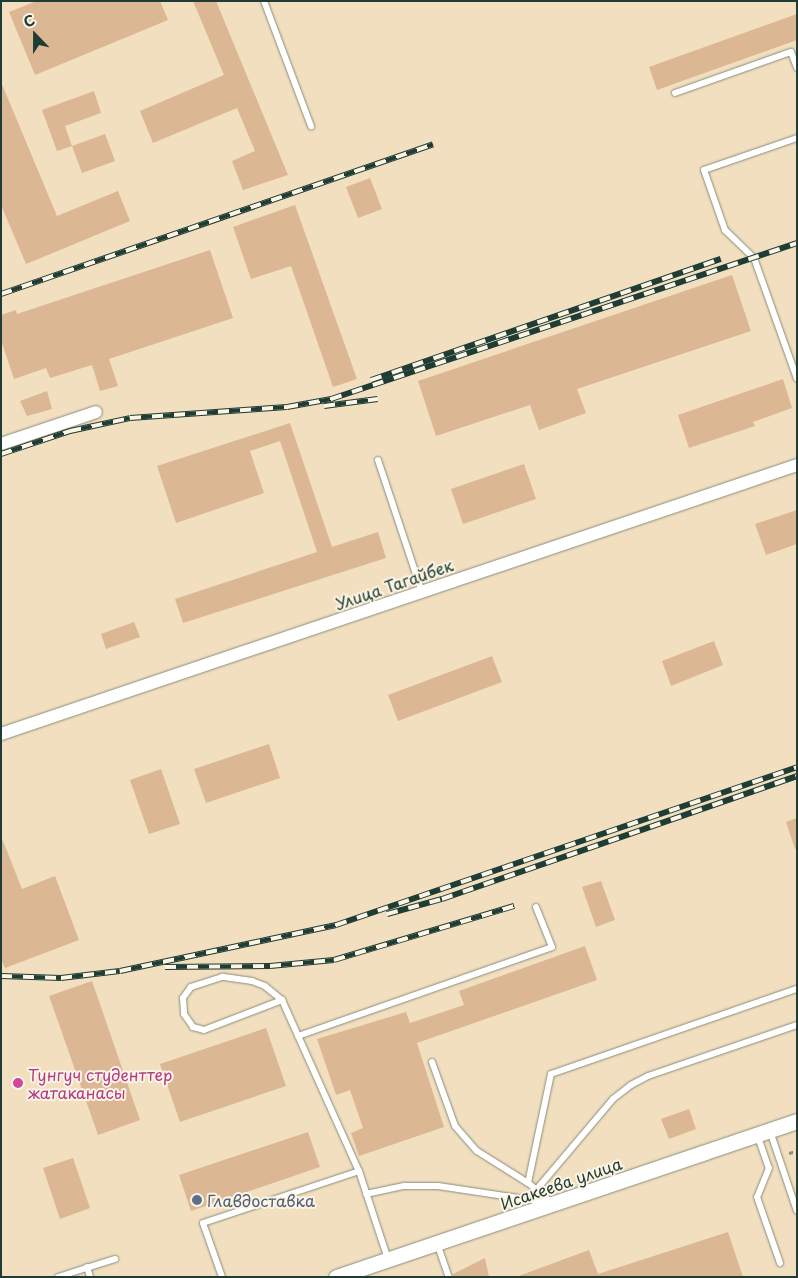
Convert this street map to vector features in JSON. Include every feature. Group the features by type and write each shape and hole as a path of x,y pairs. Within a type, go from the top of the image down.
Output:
{"street":[{"path":"1,444 96,412"},
{"name":"Улица Тагайбек","path":"1,734 797,465"},
{"name":"Исакеева улица","path":"336,1277 797,1121"}],"lane":[{"path":"264,1 312,126"},
{"path":"675,93 791,52 797,68"},
{"path":"797,138 704,170 726,230 754,258 797,379"},
{"path":"378,460 422,592"},
{"path":"298,1036 552,947 536,907"},
{"path":"282,1000 204,1030 193,1027 184,1014 183,998 191,987 222,977 252,981 265,986 282,1000 358,1171 388,1259"},
{"path":"528,1182 551,1074 797,989"},
{"path":"537,1189 613,1099 631,1085 648,1076 797,1025"},
{"path":"432,1062 455,1126 477,1151 528,1182 553,1204"},
{"path":"763,1132 797,1211"},
{"path":"763,1132 769,1168 757,1197 780,1263"},
{"path":"222,1277 203,1223 358,1171"},
{"path":"366,1194 406,1186 438,1186 553,1204"},
{"path":"437,1243 449,1277"},
{"path":"58,1277 115,1259"},
{"path":"87,1267 90,1277"}],"path":[{"path":"789,1153 797,1151"}],"building":[{"path":"37,1 160,1 168,20 35,75 9,12"},
{"path":"193,1 216,1 288,175 243,190 232,161 255,151 237,108 153,143 140,111 224,75"},
{"path":"797,14 797,40 657,90 649,67"},
{"path":"1,82 57,216 118,191 130,221 26,264 1,205"},
{"path":"94,91 101,113 65,126 72,146 57,151 42,110"},
{"path":"105,134 115,161 82,173 72,146"},
{"path":"370,178 382,209 358,218 346,187"},
{"path":"295,205 357,379 333,387 291,266 251,279 233,227"},
{"path":"210,250 233,318 109,359 118,386 100,391 92,365 50,378 46,368 14,379 1,340 1,315 16,310 17,314"},
{"path":"732,275 751,331 577,389 586,413 539,430 530,405 436,436 418,381"},
{"path":"783,379 792,408 753,422 755,426 689,448 678,415"},
{"path":"47,391 52,409 27,416 20,401"},
{"path":"290,423 332,547 378,532 386,558 183,623 175,599 317,552 280,441 250,451 264,493 176,523 157,466"},
{"path":"524,464 536,499 463,524 451,489"},
{"path":"797,510 797,544 766,555 755,524"},
{"path":"134,622 140,637 106,649 101,634"},
{"path":"714,641 723,665 671,686 662,661"},
{"path":"492,656 502,682 398,721 388,695"},
{"path":"269,744 280,778 206,803 194,769"},
{"path":"161,769 180,824 149,834 130,780"},
{"path":"797,818 797,849 795,849 786,822"},
{"path":"1,836 22,889 55,876 79,940 5,968 1,959"},
{"path":"601,881 615,920 596,927 582,887"},
{"path":"585,946 597,980 417,1043 444,1127 359,1156 351,1133 363,1128 350,1090 336,1095 317,1039 406,1012 410,1023 464,1005 459,991"},
{"path":"92,981 140,1120 98,1135 49,996"},
{"path":"266,1028 286,1086 180,1122 160,1064"},
{"path":"689,1109 696,1129 669,1139 661,1119"},
{"path":"308,1132 320,1167 191,1211 179,1175"},
{"path":"73,1158 90,1208 60,1219 43,1168"},
{"path":"728,1232 743,1277 516,1277 589,1250 598,1274"},
{"path":"485,1258 489,1277 454,1277 453,1274"}],"railway":[{"path":"1,294 433,144"},
{"path":"1,454 70,431 130,418 287,407 331,399 797,243"},
{"path":"371,380 721,259"},
{"path":"324,406 378,399"},
{"path":"1,976 61,978 120,971 336,925 797,767"},
{"path":"387,914 442,899 797,776"},
{"path":"165,967 270,966 334,960 514,906"}],"place":[{"name":"Тунгуч студенттер жатаканасы","path":"18,1083"},
{"name":"Главдоставка","path":"197,1200"}]}
